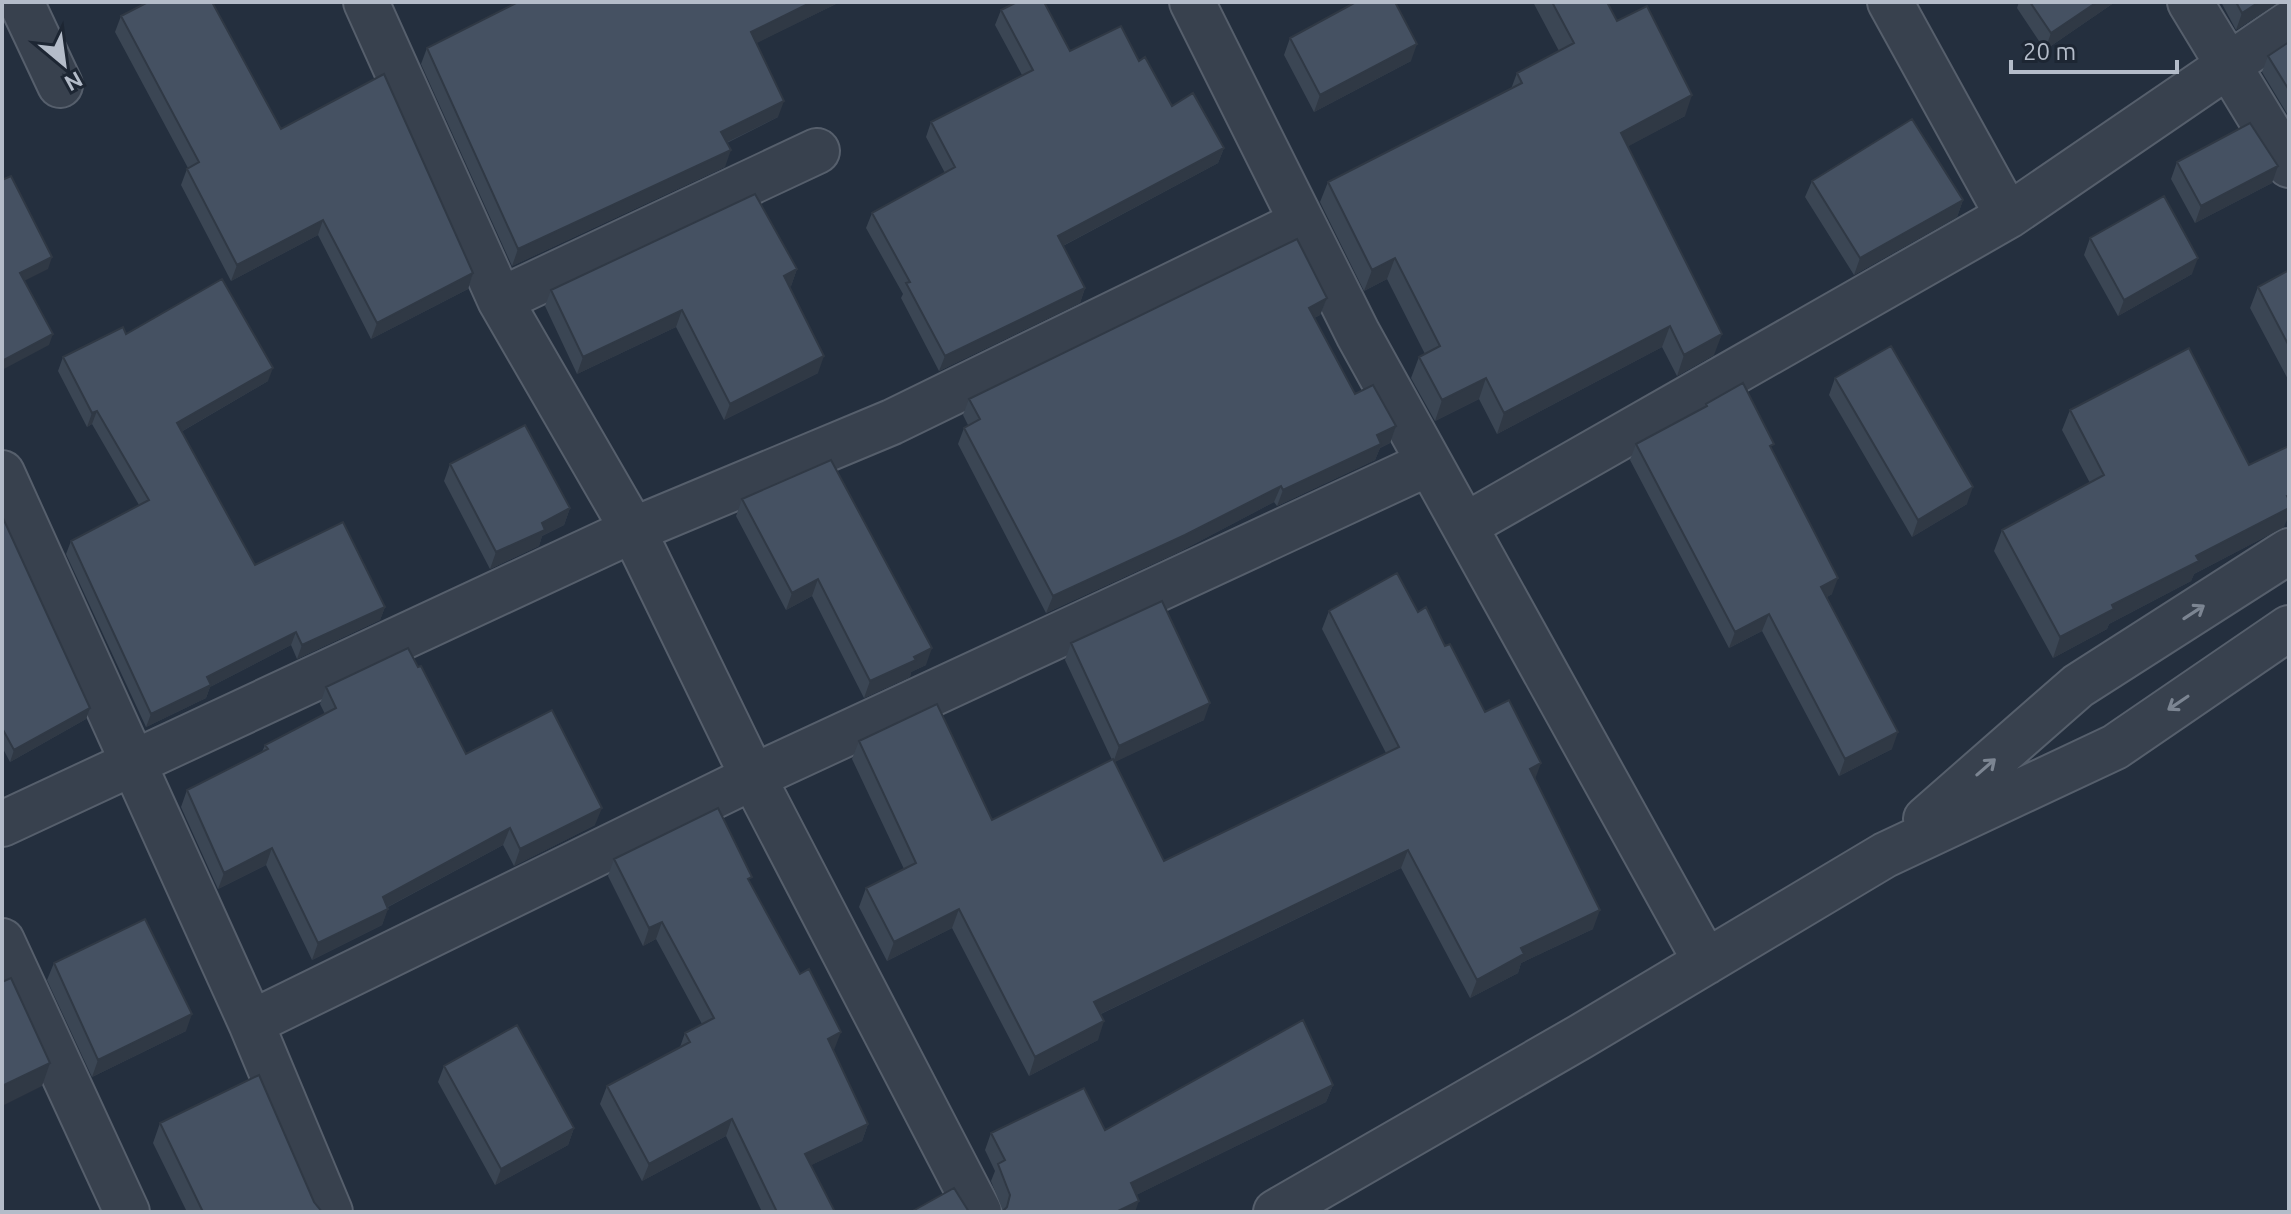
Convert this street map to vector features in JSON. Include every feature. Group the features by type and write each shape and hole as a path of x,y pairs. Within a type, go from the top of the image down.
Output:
{"street":[{"path":"21,2 60,85"},
{"path":"1192,2 1358,334 1427,464 1466,525 1706,962"},
{"path":"1890,2 2008,216"},
{"path":"2190,2 2289,165"},
{"path":"376,6 500,300 633,530 753,777 979,1212"},
{"path":"1466,525 2008,216 2289,24"},
{"path":"500,300 817,151"},
{"path":"2,824 633,530 892,422 1302,222"},
{"path":"251,1023 753,777 1427,464"},
{"path":"2,473 251,1023 330,1212"},
{"path":"1885,855 2078,686 2289,551"},
{"path":"1276,1212 1885,855 2115,747 2289,628"},
{"path":"2,941 127,1212"}],"building":[{"path":"148,2 212,2 281,129 384,74 473,273 377,323 323,220 237,265 187,169 199,162 121,16"},
{"path":"518,2 812,2 751,32 784,101 721,132 731,150 518,249 427,48"},
{"path":"1017,2 1044,2 1070,51 1121,26 1139,61 1145,57 1172,106 1193,93 1224,148 1058,236 1085,288 945,356 906,283 910,282 872,213 955,167 931,122 1033,70 1001,10"},
{"path":"1356,2 1395,2 1417,44 1320,95 1290,38"},
{"path":"1552,2 1607,2 1617,21 1647,6 1692,95 1621,133 1722,334 1684,355 1670,326 1504,413 1486,378 1442,400 1419,357 1440,346 1395,258 1372,270 1328,182 1522,83 1517,73 1574,43"},
{"path":"2030,2 2097,2 2051,33"},
{"path":"2236,2 2259,2 2242,13"},
{"path":"2289,42 2289,90 2268,56"},
{"path":"1912,119 1963,200 1860,258 1812,181"},
{"path":"2250,123 2278,166 2201,206 2177,162"},
{"path":"11,176 52,257 20,273 53,334 2,361 2,180"},
{"path":"755,194 797,269 784,276 824,356 730,404 682,310 583,357 551,290"},
{"path":"2164,196 2198,258 2124,300 2090,238"},
{"path":"1297,239 1327,298 1309,308 1355,394 1373,385 1396,426 1377,435 1381,444 1283,490 1281,486 1185,535 1053,596 964,428 980,419 969,399"},
{"path":"2289,270 2289,346 2258,287"},
{"path":"222,279 273,368 177,423 255,565 343,522 385,607 302,645 296,632 207,677 211,685 151,714 71,541 149,500 97,411 92,413 63,357 123,327 126,334"},
{"path":"1891,346 1973,487 1918,520 1835,378"},
{"path":"2189,348 2249,465 2289,446 2289,508 2196,556 2199,561 2112,605 2114,609 2060,637 2002,530 2104,475 2070,410"},
{"path":"1743,383 1774,444 1770,446 1838,578 1821,587 1898,732 1845,759 1769,614 1735,632 1636,444"},
{"path":"525,425 570,508 542,523 545,530 496,552 450,464"},
{"path":"831,460 932,648 914,657 916,660 870,681 818,579 792,593 742,499"},
{"path":"2,516 90,708 14,750 2,728"},
{"path":"1397,573 1418,612 1426,607 1445,646 1450,644 1485,712 1509,700 1541,763 1530,769 1600,910 1521,948 1524,954 1477,980 1408,850 1094,1002 1104,1021 1035,1057 959,909 894,942 866,888 916,863 859,741 937,704 992,820 1113,759 1164,861 1399,747 1329,611"},
{"path":"1162,601 1210,703 1119,746 1071,643"},
{"path":"408,648 418,667 421,666 466,754 552,710 602,808 520,849 510,828 383,897 388,909 318,943 272,848 224,873 187,790 268,749 265,745 336,708 326,687"},
{"path":"718,808 752,877 748,879 800,974 809,969 841,1032 828,1039 868,1124 805,1154 835,1212 777,1212 732,1119 649,1164 607,1086 690,1042 685,1033 714,1018 662,922 649,928 614,859"},
{"path":"145,919 192,1014 98,1060 54,963"},
{"path":"11,978 50,1063 2,1086 2,982"},
{"path":"1303,1020 1333,1085 1131,1183 1139,1201 1116,1212 1002,1212 1010,1195 998,1164 1005,1160 991,1133 1084,1088 1105,1130"},
{"path":"517,1025 574,1128 501,1169 444,1066"},
{"path":"259,1075 314,1202 322,1212 203,1212 160,1123"},
{"path":"954,1188 969,1212 911,1212"}]}
